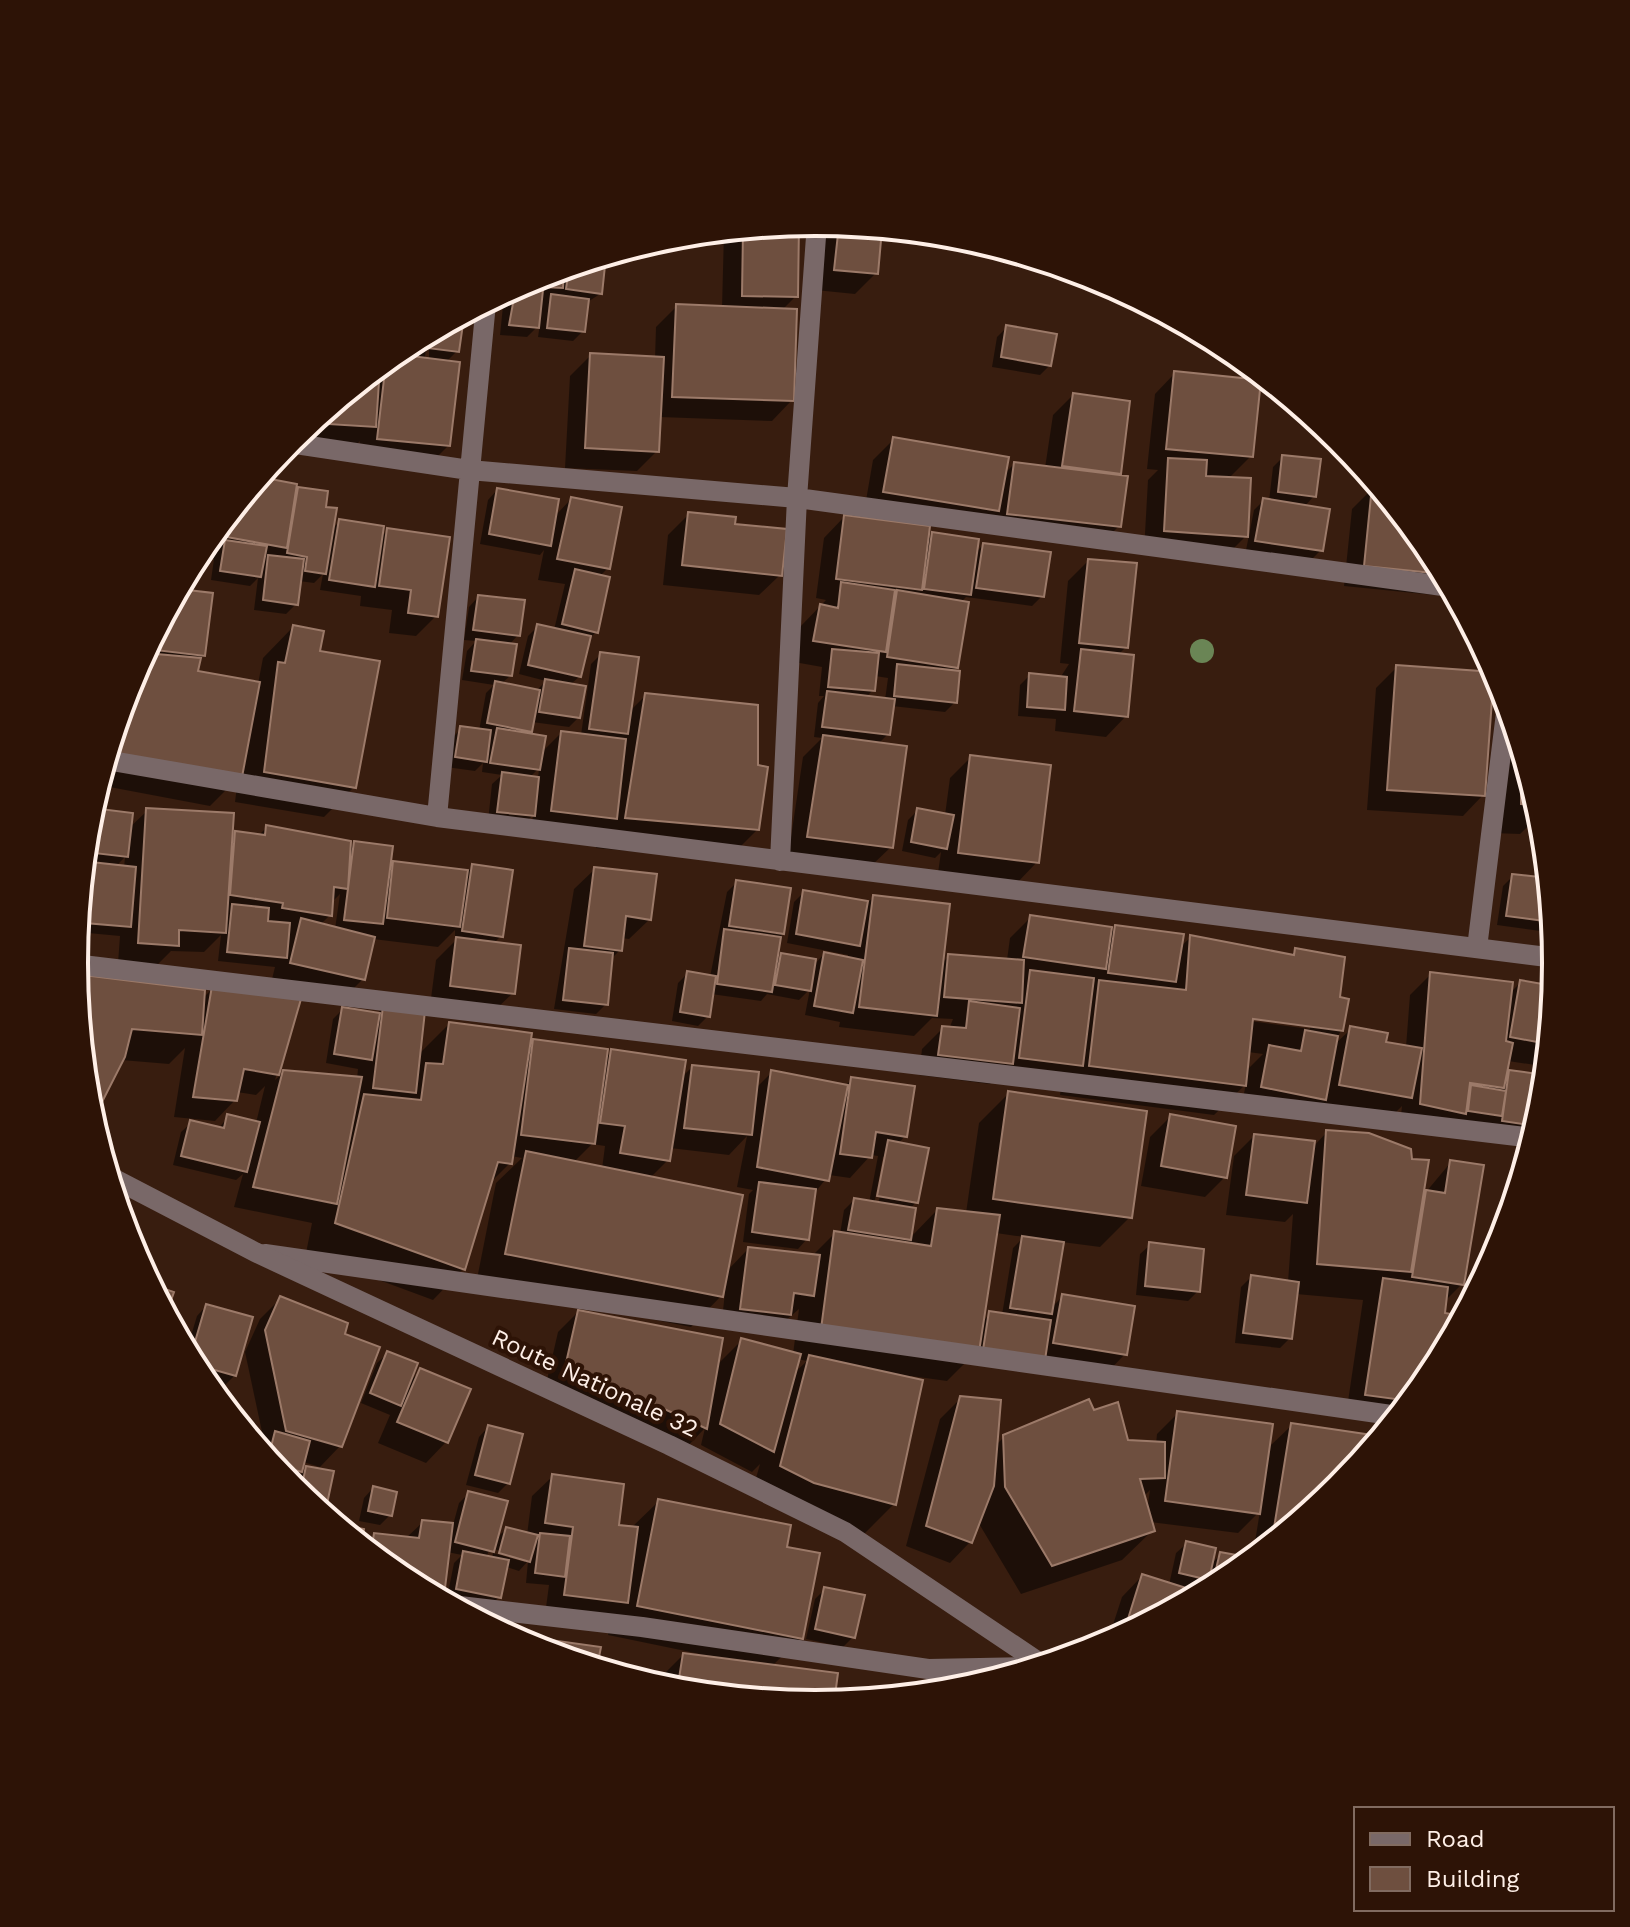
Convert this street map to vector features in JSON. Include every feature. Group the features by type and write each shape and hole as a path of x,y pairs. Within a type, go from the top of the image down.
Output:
{"street":[{"path":"780,861 797,498 816,236"},
{"path":"437,817 485,316"},
{"path":"305,445 469,470 797,498 1435,585"},
{"path":"1477,948 1504,732"},
{"path":"117,762 437,817 1542,956"},
{"path":"88,966 1521,1137"},
{"name":"Route Nationale 32","path":"123,1183 255,1252 669,1445 845,1532 1032,1657"},
{"path":"255,1252 1385,1414"},
{"path":"479,1608 642,1627 928,1669 996,1668"}],"building":[{"path":"799,237 798,297 742,296 743,241"},
{"path":"838,237 881,240 878,274 834,270"},
{"path":"605,268 602,294 566,289 567,280"},
{"path":"563,282 563,288 549,287"},
{"path":"543,290 539,328 509,325 513,302"},
{"path":"551,294 589,299 585,332 547,328"},
{"path":"676,304 797,309 794,401 672,397"},
{"path":"1006,325 1057,334 1051,366 1001,357"},
{"path":"462,328 459,352 429,348"},
{"path":"590,353 664,357 659,452 585,448"},
{"path":"415,356 460,362 450,446 377,439 384,378"},
{"path":"1174,371 1246,378 1260,389 1253,457 1166,449"},
{"path":"379,382 376,427 328,424"},
{"path":"1073,393 1130,401 1121,474 1062,466"},
{"path":"893,437 1009,457 999,511 883,492"},
{"path":"1282,455 1321,459 1316,497 1278,492"},
{"path":"1168,458 1207,460 1206,476 1251,478 1248,537 1164,531"},
{"path":"1014,462 1128,476 1121,527 1007,514"},
{"path":"272,479 297,484 287,548 227,537"},
{"path":"298,487 328,491 326,507 337,508 326,574 305,571 307,557 287,553"},
{"path":"497,488 559,499 551,546 489,534"},
{"path":"1371,495 1427,572 1364,566"},
{"path":"571,497 622,507 610,569 557,559"},
{"path":"1263,498 1330,509 1323,551 1255,541"},
{"path":"688,512 736,517 735,524 787,529 782,576 682,565"},
{"path":"844,515 930,526 922,590 836,579"},
{"path":"339,519 384,526 375,587 329,580"},
{"path":"387,528 450,537 438,617 408,613 411,590 379,586"},
{"path":"932,532 979,539 971,595 924,589"},
{"path":"225,540 267,546 261,577 220,571"},
{"path":"983,543 1051,552 1044,597 976,588"},
{"path":"268,555 304,559 298,605 263,600"},
{"path":"1088,559 1137,563 1128,648 1079,643"},
{"path":"575,569 610,577 598,633 562,624"},
{"path":"841,582 895,590 886,652 813,641 820,604 838,608"},
{"path":"191,590 213,593 205,656 159,650"},
{"path":"897,590 969,602 958,668 887,657"},
{"path":"478,595 525,600 520,636 473,630"},
{"path":"537,624 591,636 581,677 528,665"},
{"path":"293,625 324,631 320,651 380,661 356,788 264,772 278,662 285,663"},
{"path":"476,639 517,644 512,676 471,671"},
{"path":"832,649 879,653 875,691 828,687"},
{"path":"1081,649 1134,655 1128,717 1074,711"},
{"path":"600,652 639,657 628,734 589,729"},
{"path":"157,654 201,658 198,671 260,682 242,777 120,754 143,685"},
{"path":"897,664 960,671 957,703 894,696"},
{"path":"1396,665 1481,671 1492,699 1485,796 1387,790"},
{"path":"1029,673 1067,677 1065,710 1027,707"},
{"path":"545,679 586,686 580,718 539,712"},
{"path":"495,681 540,690 532,732 487,723"},
{"path":"827,691 895,699 890,735 822,727"},
{"path":"645,693 758,705 758,765 768,767 759,830 625,818"},
{"path":"460,726 491,730 487,762 455,757"},
{"path":"497,728 546,736 540,770 490,763"},
{"path":"561,731 626,739 617,819 551,811"},
{"path":"823,735 907,746 893,848 807,837"},
{"path":"970,755 1051,765 1039,863 958,853"},
{"path":"502,772 539,777 535,816 497,812"},
{"path":"146,808 234,813 226,933 179,930 179,946 138,943"},
{"path":"917,808 954,815 947,849 911,842"},
{"path":"105,810 133,813 128,857 97,853"},
{"path":"266,825 351,841 348,889 334,887 332,916 282,908 283,903 230,895 235,831 265,835"},
{"path":"354,841 393,846 383,924 344,920"},
{"path":"393,861 468,870 460,927 387,918"},
{"path":"95,862 136,867 131,927 90,923"},
{"path":"472,864 513,870 503,937 462,931"},
{"path":"594,867 657,874 651,920 626,916 622,951 584,946"},
{"path":"1512,874 1537,877 1540,920 1506,916"},
{"path":"736,880 791,888 784,934 729,926"},
{"path":"803,890 868,901 860,946 796,934"},
{"path":"873,895 950,904 937,1016 859,1007"},
{"path":"232,904 269,908 268,921 290,923 287,958 227,952"},
{"path":"1030,915 1112,927 1106,969 1023,957"},
{"path":"301,918 375,937 365,980 290,963"},
{"path":"1115,925 1184,934 1176,982 1108,973"},
{"path":"724,929 781,937 772,992 717,984"},
{"path":"1190,935 1294,955 1295,948 1345,957 1340,997 1349,999 1343,1031 1253,1019 1246,1086 1089,1066 1099,980 1186,990"},
{"path":"456,937 521,945 515,994 450,986"},
{"path":"569,948 613,953 608,1005 563,1000"},
{"path":"824,952 863,960 853,1013 814,1006"},
{"path":"781,953 816,959 811,991 775,985"},
{"path":"948,954 1024,960 1022,1003 944,997"},
{"path":"1030,970 1094,978 1083,1066 1019,1058"},
{"path":"687,971 716,976 710,1017 680,1012"},
{"path":"1430,972 1513,982 1506,1041 1513,1043 1504,1088 1470,1083 1466,1114 1420,1104"},
{"path":"88,976 205,990 202,1035 132,1029 125,1057 102,1103 94,1058"},
{"path":"1520,980 1541,984 1537,1042 1510,1037"},
{"path":"212,986 301,999 279,1075 244,1069 237,1101 193,1097"},
{"path":"969,1001 1020,1008 1013,1064 938,1055 942,1026 966,1028"},
{"path":"383,1006 425,1011 416,1093 373,1088"},
{"path":"342,1007 380,1013 372,1060 334,1054"},
{"path":"449,1022 532,1033 512,1164 498,1162 465,1270 335,1223 364,1094 421,1100 426,1063 443,1064"},
{"path":"1350,1026 1388,1033 1386,1042 1422,1048 1412,1098 1339,1085"},
{"path":"1305,1030 1338,1036 1326,1100 1261,1087 1269,1045 1301,1051"},
{"path":"533,1039 608,1049 595,1144 521,1135"},
{"path":"611,1049 686,1060 670,1161 620,1153 625,1126 600,1123"},
{"path":"692,1065 759,1072 752,1135 684,1128"},
{"path":"283,1070 362,1077 337,1204 253,1187"},
{"path":"771,1070 848,1085 829,1181 757,1167"},
{"path":"1509,1070 1533,1073 1524,1124 1502,1121"},
{"path":"851,1077 915,1086 907,1137 876,1132 872,1158 840,1154"},
{"path":"1471,1085 1506,1091 1502,1116 1468,1111"},
{"path":"1008,1091 1147,1111 1132,1218 993,1199"},
{"path":"227,1114 260,1122 247,1172 181,1156 190,1120 224,1128"},
{"path":"1170,1114 1236,1126 1227,1178 1161,1166"},
{"path":"1326,1130 1369,1133 1411,1149 1412,1159 1429,1160 1411,1272 1317,1264"},
{"path":"1254,1134 1315,1141 1307,1203 1246,1195"},
{"path":"888,1140 929,1148 918,1203 877,1196"},
{"path":"526,1151 743,1195 723,1297 505,1254"},
{"path":"1450,1160 1484,1165 1464,1285 1412,1277 1426,1190 1445,1193"},
{"path":"759,1182 816,1189 809,1240 752,1232"},
{"path":"854,1198 916,1208 911,1240 848,1230"},
{"path":"937,1208 1000,1215 979,1352 821,1329 834,1231 931,1246"},
{"path":"1022,1236 1064,1242 1052,1314 1010,1308"},
{"path":"1149,1242 1204,1249 1200,1292 1145,1286"},
{"path":"748,1247 820,1255 814,1296 794,1293 791,1315 740,1309"},
{"path":"1251,1275 1299,1282 1292,1339 1243,1333"},
{"path":"1383,1278 1448,1287 1445,1313 1452,1314 1397,1399 1365,1395"},
{"path":"165,1289 174,1292 171,1300"},
{"path":"1062,1294 1135,1306 1127,1355 1053,1343"},
{"path":"280,1296 348,1323 345,1334 380,1347 342,1447 286,1431 265,1330"},
{"path":"206,1304 253,1317 236,1376 213,1370 195,1342"},
{"path":"578,1310 723,1338 707,1429 566,1363"},
{"path":"989,1311 1051,1320 1045,1360 983,1350"},
{"path":"741,1338 801,1354 774,1452 720,1424"},
{"path":"387,1351 418,1363 401,1406 370,1393"},
{"path":"809,1355 923,1380 896,1505 814,1483 780,1466"},
{"path":"420,1368 471,1389 448,1443 397,1422"},
{"path":"960,1396 1001,1400 994,1486 972,1543 926,1526"},
{"path":"1089,1399 1094,1410 1118,1402 1128,1440 1165,1442 1165,1478 1140,1479 1155,1531 1052,1566 1005,1487 1003,1435"},
{"path":"1177,1411 1273,1424 1260,1514 1165,1501"},
{"path":"1291,1423 1369,1435 1329,1478 1274,1526"},
{"path":"488,1425 523,1434 510,1484 475,1475"},
{"path":"275,1431 310,1441 302,1472 293,1470 271,1446"},
{"path":"306,1466 334,1471 327,1502 303,1480"},
{"path":"552,1474 624,1484 619,1525 638,1527 628,1603 564,1595 573,1527 545,1523"},
{"path":"373,1486 397,1492 392,1516 368,1511"},
{"path":"468,1491 508,1501 494,1552 455,1542"},
{"path":"658,1499 791,1525 787,1547 820,1553 803,1639 637,1606"},
{"path":"422,1520 453,1523 445,1588 373,1541 374,1533 419,1538"},
{"path":"506,1527 538,1535 530,1562 499,1553"},
{"path":"540,1533 570,1536 565,1577 535,1573"},
{"path":"1186,1541 1216,1548 1210,1573 1202,1578 1179,1573"},
{"path":"463,1551 509,1560 501,1598 456,1589"},
{"path":"1220,1552 1237,1555 1219,1568 1216,1570"},
{"path":"1142,1574 1186,1588 1137,1616 1128,1620"},
{"path":"824,1587 865,1595 855,1638 815,1629"},
{"path":"549,1640 601,1647 599,1657"},
{"path":"683,1653 838,1673 836,1690 767,1689 679,1678"}]}
